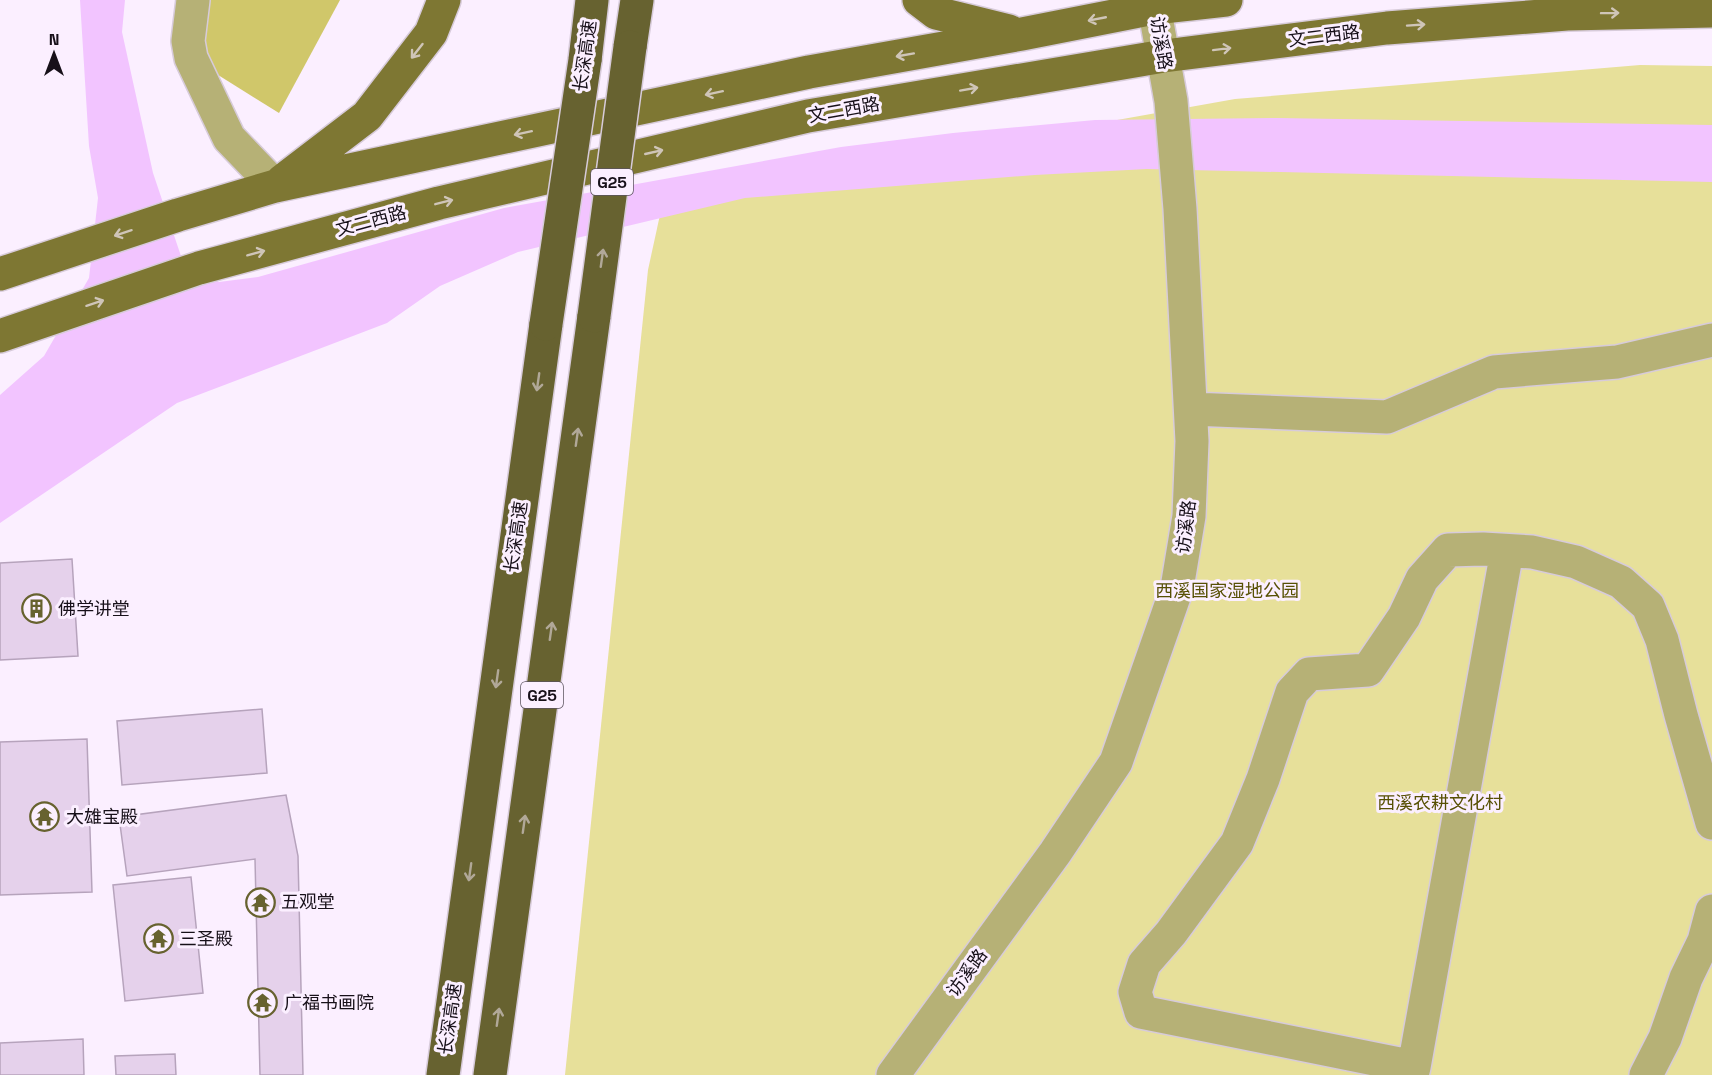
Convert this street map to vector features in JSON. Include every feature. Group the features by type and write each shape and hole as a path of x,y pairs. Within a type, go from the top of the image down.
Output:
{"highway":[{"name":"长深高速","path":"442,1075 592,0"},
{"name":"G25","path":"490,1075 637,0"}],"main road":[{"path":"275,186 367,116 431,33 444,0"},
{"path":"918,0 936,13 1022,34"},
{"path":"9,270 275,186 809,72 1022,34 1154,4 1226,0"},
{"name":"文二西路","path":"0,336 199,268 439,203 808,116 1164,56 1387,28 1567,14 1712,10"}],"street":[{"path":"193,0 188,41 191,58 229,138 275,186"},
{"name":"访溪路","path":"892,1075 1055,853 1116,762 1177,588 1189,516 1191,409 1180,209 1171,101 1154,4"},
{"path":"1191,409 1387,417 1494,372 1617,362 1712,340"},
{"path":"1507,551 1413,1071 1141,1012 1135,992 1144,964 1171,933 1237,843 1263,778 1292,692 1309,674 1368,670 1404,617 1422,579 1448,550 1483,549 1532,552 1576,562 1621,582 1648,606 1662,640 1712,823"},
{"path":"1646,1075 1665,1038 1686,978 1704,941 1712,911"}],"green space":[{"name":"西溪国家湿地公园","path":"1640,65 1712,66 1712,1075 565,1075 648,270 663,201 1235,99"}],"shaded area":[{"path":"80,0 125,0 122,32 153,173 183,262 219,282 258,277 504,208 841,147 953,133 1095,120 1278,118 1712,125 1712,182 1147,169 1035,175 745,198 518,252 440,286 387,323 177,403 0,523 0,395 44,356 89,278 98,198 89,146"},
{"path":"197,0 340,0 279,113 191,58"}],"building":[{"name":"佛学讲堂","path":"72,559 78,656 0,660 0,563"},
{"path":"262,709 267,773 122,785 117,721"},
{"name":"大雄宝殿","path":"87,739 92,892 0,895 0,742"},
{"path":"286,795 298,856 303,1075 260,1075 255,859 127,876 119,817"},
{"name":"三圣殿","path":"191,877 203,993 125,1001 113,885"},
{"path":"83,1039 84,1075 0,1075 0,1043"},
{"path":"175,1054 176,1075 116,1075 115,1056"}],"place":[{"name":"佛学讲堂","path":"37,609"},
{"name":"大雄宝殿","path":"45,817"},
{"name":"五观堂","path":"260,902"},
{"name":"三圣殿","path":"158,939"},
{"name":"广福书画院","path":"263,1003"}],"park label":[{"name":"西溪农耕文化村","path":"1440,803"}]}
